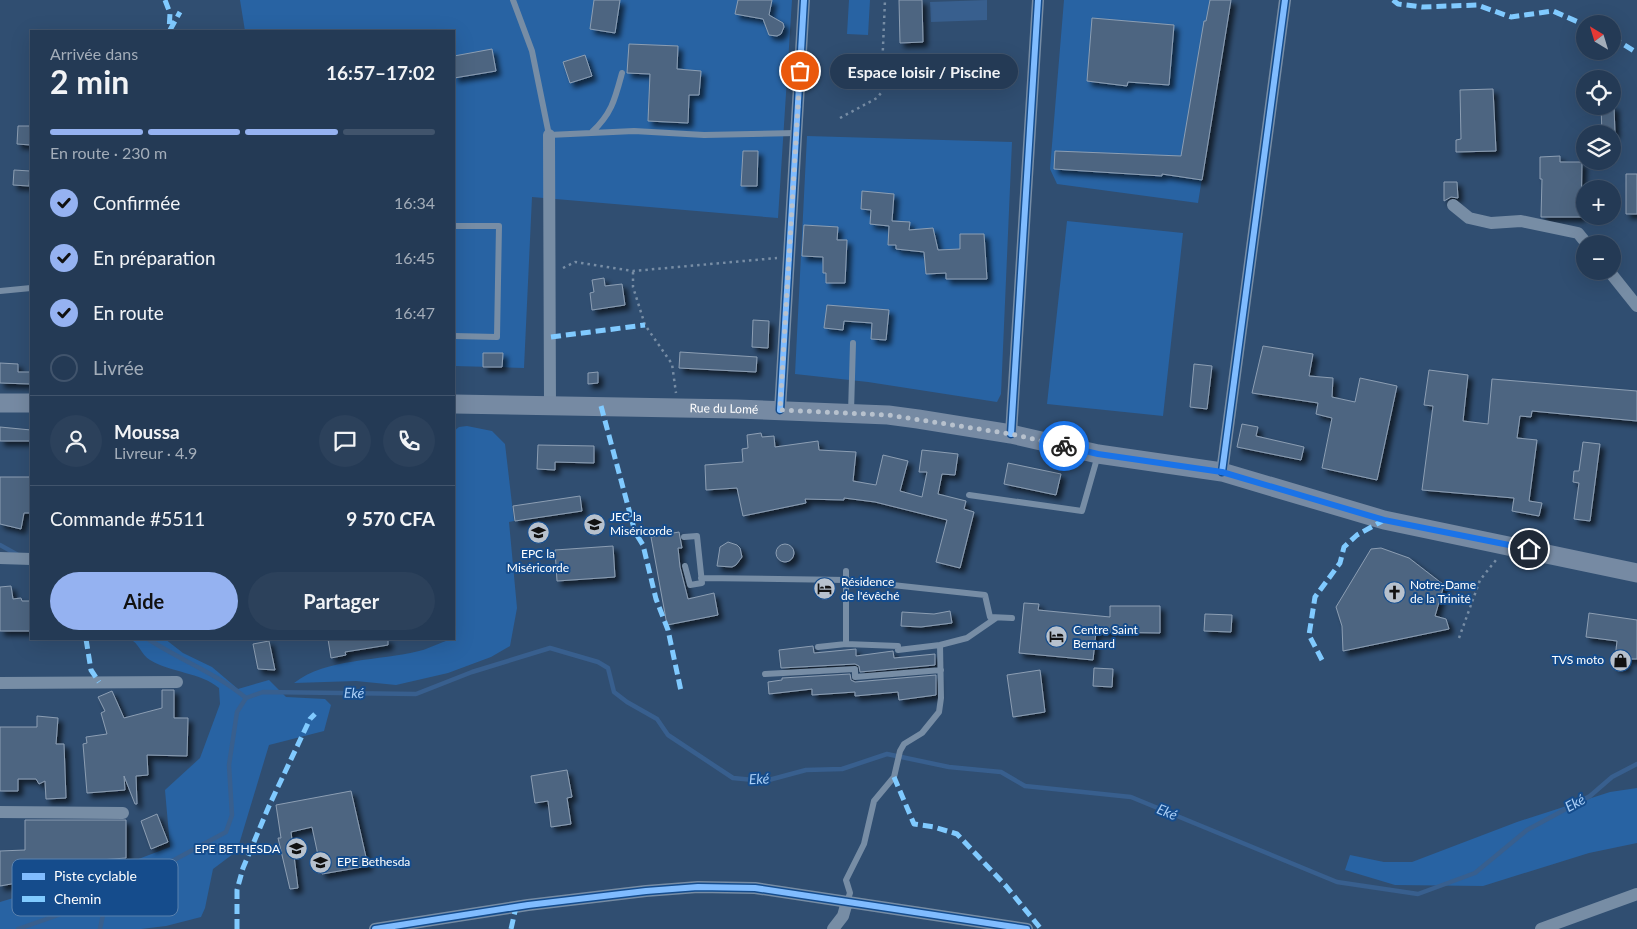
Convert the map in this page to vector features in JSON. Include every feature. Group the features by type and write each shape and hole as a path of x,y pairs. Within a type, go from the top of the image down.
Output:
{"main road":[{"path":"0,404 30,403"},
{"name":"Rue du Lomé","path":"455,404 676,407 888,415 1011,434 1098,454 1222,472 1384,520 1511,545 1637,573"}],"street":[{"path":"780,410 804,0"},
{"path":"1011,434 1038,0"},
{"path":"1222,472 1285,0"},
{"path":"549,135 550,405"},
{"path":"1453,205 1469,218 1491,223 1521,222 1578,233 1580,235"},
{"path":"1616,280 1637,306"},
{"path":"0,558 30,559"},
{"path":"0,683 177,682"},
{"path":"0,812 123,813"},
{"path":"375,929 528,904 698,887 755,888 933,917 1027,929"},
{"path":"1541,929 1637,894"},
{"path":"833,929 843,916 847,902"}],"lane":[{"path":"513,0 532,51 549,135 634,131 704,136 796,133"},
{"path":"592,132 606,118 616,97 622,73"},
{"path":"455,226 499,226 497,337 455,336"},
{"path":"0,291 30,288"},
{"path":"851,414 853,343"},
{"path":"969,496 1082,511 1098,454"},
{"path":"684,537 698,536 702,583 690,585 686,566"},
{"path":"846,571 846,644"},
{"path":"702,578 846,580 985,595 990,617 1012,618"},
{"path":"818,648 846,644 898,646 898,650 940,645 967,638 996,618"},
{"path":"847,902 850,893 846,880 864,844 874,801 894,777 900,750 904,744 922,733 939,712 941,698 940,645"},
{"path":"765,674 854,670 855,677 941,670"}],"path":[{"path":"840,118 877,98 881,92 885,0"},
{"path":"550,274 575,262 633,271 788,257"},
{"path":"633,271 633,287 645,325 672,364 676,407"},
{"path":"1459,638 1480,580 1487,569 1511,545"}],"shaded area":[{"path":"240,0 792,0 778,218 532,197 524,368 455,366 455,30 245,30"},
{"path":"849,0 870,0 868,35 847,34"},
{"path":"987,0 987,20 931,22 930,2"},
{"path":"1064,0 1231,0 1198,203 1057,184 1050,169"},
{"path":"807,136 1012,142 1001,394 997,402 868,382 795,374"},
{"path":"1067,221 1183,233 1163,416 1047,404"},
{"path":"467,426 492,431 505,444 514,521 509,522 517,608 510,646 491,657 448,673 396,685 356,681 294,683 322,669 354,661 419,651 455,640 455,430 459,427"},
{"path":"130,640 166,640 183,653 212,667 238,689 269,680 286,697 325,699 331,705 324,731 269,745 237,851 213,869 205,908 201,917 166,926 141,929 0,929 0,902 12,898 12,916 178,916 178,859 138,859 170,847 165,790 200,758 220,704 219,688 203,679 167,668 150,660"},
{"path":"1637,788 1637,843 1589,853 1483,886 1395,885 1345,870 1350,855 1384,862 1412,862 1517,822 1610,792"}],"building":[{"path":"594,0 620,0 615,33 590,29"},
{"path":"738,0 772,0 769,15 783,23 784,27 781,34 777,36 769,35 763,19 735,14"},
{"path":"899,0 922,0 923,42 900,43"},
{"path":"1210,0 1231,0 1202,180 1162,174 1162,176 1054,169 1055,151 1181,156 1204,21 1206,21"},
{"path":"1092,18 1174,25 1169,85 1128,82 1127,86 1087,81"},
{"path":"629,44 678,46 677,69 701,71 699,95 689,95 688,123 648,121 650,74 627,73"},
{"path":"492,49 496,71 455,78 455,56"},
{"path":"585,55 592,76 570,83 563,62"},
{"path":"1493,89 1496,151 1456,152 1456,140 1461,139 1460,90"},
{"path":"1601,115 1614,115 1615,125 1602,125"},
{"path":"18,126 30,126 30,145 17,144"},
{"path":"743,151 758,151 757,186 741,186"},
{"path":"1560,156 1560,162 1576,162 1576,170 1582,170 1582,180 1576,180 1576,217 1541,217 1542,179 1540,179 1540,157"},
{"path":"14,170 30,171 29,186 13,185"},
{"path":"1626,174 1637,174 1637,214 1626,214"},
{"path":"1444,182 1457,182 1458,198 1451,197 1444,201"},
{"path":"862,191 894,194 892,221 910,222 909,230 933,228 938,250 960,249 960,234 984,234 987,279 946,279 946,273 926,274 924,252 896,249 896,245 888,245 889,226 870,224 871,210 861,209"},
{"path":"804,225 838,227 837,240 847,240 845,283 826,283 826,273 823,273 823,257 802,256"},
{"path":"604,278 605,286 622,284 625,305 592,310 590,293 594,292 592,280"},
{"path":"827,305 889,310 886,340 871,339 872,323 844,321 843,330 824,328"},
{"path":"753,320 769,321 768,348 752,347"},
{"path":"1263,346 1313,354 1309,376 1333,378 1332,397 1355,402 1360,378 1397,386 1377,480 1322,468 1332,418 1316,414 1318,403 1252,393"},
{"path":"680,352 757,357 756,372 679,368"},
{"path":"483,353 503,353 502,367 483,367"},
{"path":"0,363 18,364 18,372 30,372 30,384 0,383"},
{"path":"1194,364 1212,366 1207,409 1190,407"},
{"path":"1429,370 1468,375 1463,421 1488,424 1492,379 1637,391 1637,421 1532,411 1531,417 1520,416 1517,438 1537,440 1529,501 1542,503 1539,516 1512,511 1514,498 1422,490 1433,406 1424,405"},
{"path":"598,372 598,383 588,384 588,373"},
{"path":"1242,424 1258,427 1256,436 1304,447 1301,460 1237,447"},
{"path":"0,427 30,430 30,441 0,441"},
{"path":"761,433 762,437 774,436 775,447 818,441 819,450 856,452 853,481 876,485 883,455 908,461 900,491 922,497 927,472 919,472 922,450 958,454 955,475 942,474 938,494 966,501 964,509 974,512 960,568 936,562 947,520 875,502 844,498 844,500 805,499 806,503 743,516 737,488 706,490 705,465 743,462 742,449 748,448 747,435"},
{"path":"1583,442 1600,444 1590,521 1574,519 1579,483 1573,482 1574,471 1579,471"},
{"path":"538,445 594,446 594,463 555,462 555,470 537,469"},
{"path":"1008,463 1061,474 1056,495 1004,484"},
{"path":"0,477 30,477 30,513 24,513 21,529 0,524"},
{"path":"580,496 582,511 515,521 513,506"},
{"path":"679,532 682,548 678,548 680,567 688,599 714,593 718,615 667,625 651,537"},
{"path":"728,542 740,548 742,557 732,567 717,566 720,547"},
{"path":"781,544 789,544 794,549 792,560 781,562 776,557 776,549"},
{"path":"613,546 615,577 557,581 555,550"},
{"name":"Notre-Dame de la Trinité","path":"1381,548 1409,558 1444,585 1435,616 1446,619 1449,629 1343,651 1342,626 1336,607 1371,549"},
{"path":"11,586 13,599 21,598 22,601 30,601 30,631 0,631 0,587"},
{"path":"1024,603 1039,604 1038,610 1110,617 1110,606 1160,606 1160,633 1096,632 1093,660 1019,653"},
{"path":"950,611 952,623 921,627 901,626 902,612 934,614"},
{"path":"1589,613 1637,620 1637,659 1627,659 1626,668 1614,668 1617,641 1586,637"},
{"path":"1205,614 1232,615 1231,632 1204,631"},
{"path":"328,640 388,640 388,645 345,652 346,655 331,658"},
{"path":"269,641 275,670 258,669 253,644"},
{"path":"813,646 814,653 856,649 856,656 893,651 894,658 935,654 935,665 860,672 859,666 855,664 781,668 779,650"},
{"path":"1094,668 1113,669 1112,687 1093,686"},
{"path":"1040,670 1045,712 1013,717 1007,675"},
{"path":"850,674 851,680 855,682 936,675 936,695 899,700 898,692 855,696 855,692 812,695 812,689 769,694 768,682 782,680 782,678"},
{"path":"162,690 174,690 174,718 188,718 187,756 147,755 148,775 136,776 137,804 135,804 124,776 125,790 87,793 83,744 87,743 86,737 107,734 101,713 105,711 98,697 112,691 124,718 162,708"},
{"path":"37,716 58,718 56,744 64,744 66,798 46,799 45,781 39,784 36,779 18,779 18,791 0,791 0,727 37,727"},
{"path":"567,770 572,797 567,798 571,824 551,827 548,801 535,803 531,776"},
{"path":"351,791 368,866 322,874 312,827 291,832 298,888 290,889 278,838 281,838 276,805"},
{"path":"157,814 168,842 151,849 141,821"},
{"path":"25,820 126,820 126,858 12,859 12,884 0,886 0,851 25,850"}],"waterway":[{"path":"0,545 18,555"},
{"path":"150,640 223,681 246,698"},
{"name":"Eké","path":"176,859 226,832 232,815 229,765 237,712 246,698 263,692 416,694 472,672 550,648 598,662 608,668 614,692 627,702 657,719 668,735 733,778 765,781 806,770 842,769 887,754 949,767 1001,772 1025,786 1131,797 1337,882 1418,894 1475,873 1527,830 1590,796 1612,777 1637,764"},
{"name":"Eké","path":"18,929 55,916"},
{"path":"100,929 103,916"}],"marked path":[{"path":"165,0 170,13 169,30"},
{"path":"1393,0 1398,4 1422,7 1477,5 1511,17 1553,11 1576,21"},
{"path":"170,30 180,12"},
{"path":"1621,43 1637,53"},
{"path":"551,337 645,325"},
{"path":"601,406 635,532 643,545 656,599 668,630 681,691"},
{"path":"1322,660 1309,635 1315,597 1340,563 1344,547 1357,535 1384,520"},
{"path":"86,640 91,670 99,682"},
{"path":"237,929 237,890 243,868 269,806 310,719 315,714"},
{"path":"894,777 914,824 934,827 957,834 1006,886 1041,929"},
{"path":"511,929 516,907"}],"cycle path":[{"path":"780,410 804,0"},
{"path":"1011,434 1038,0"},
{"path":"1222,472 1285,0"},
{"path":"375,929 528,905 698,887 755,888 1027,929"}],"way so far":[{"path":"800,71 780,410 888,415 1011,434 1064,446"}],"place":[{"name":"Espace loisir / Piscine","path":"800,71"},
{"name":"JEC la Miséricorde","path":"594,524"},
{"name":"EPC la Miséricorde","path":"538,533"},
{"name":"Résidence de l'évêché","path":"825,589"},
{"name":"Notre-Dame de la Trinité","path":"1394,592"},
{"name":"Centre Saint Bernard","path":"1057,637"},
{"name":"TVS moto","path":"1620,660"},
{"name":"EPE BETHESDA","path":"296,849"},
{"name":"EPE Bethesda","path":"321,862"}],"route":[{"path":"1064,446 1098,454 1222,472 1384,520 1529,549"}]}
